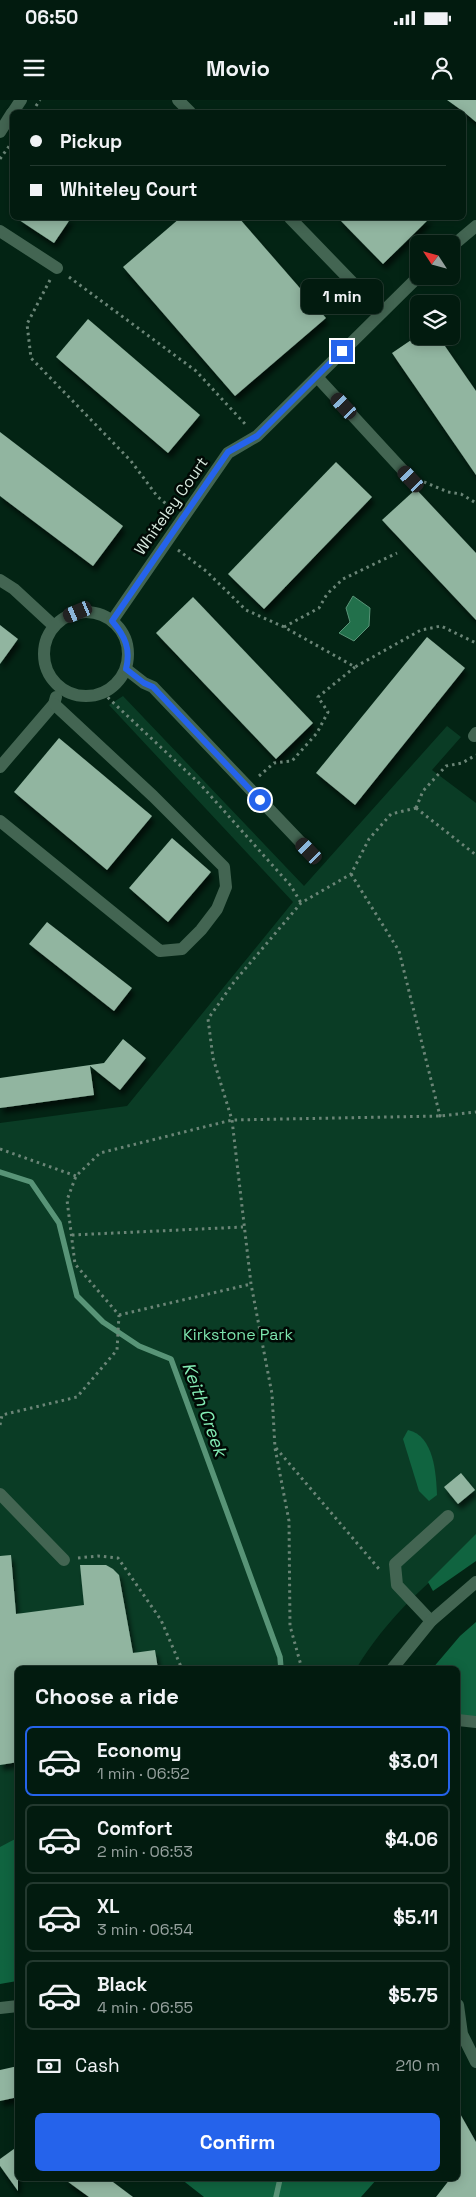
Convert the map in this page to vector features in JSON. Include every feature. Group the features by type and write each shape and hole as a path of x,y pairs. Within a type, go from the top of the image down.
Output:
{"street":[{"path":"178,100 188,110"},
{"path":"0,132 10,117"},
{"path":"292,220 381,312"},
{"path":"460,239 476,226"},
{"path":"0,231 57,268"},
{"name":"Whiteley Court","path":"112,621 228,452 257,436 410,285"},
{"path":"317,377 411,479"},
{"path":"0,580 14,589 54,626"},
{"path":"78,612 92,612 112,621 124,634 128,648 126,669 117,683 103,693 89,696 74,695 58,686 49,675 44,657 46,640 54,626 62,619 78,612"},
{"path":"126,669 144,683 153,687 309,851"},
{"path":"0,767 54,704 58,686"},
{"path":"0,821 160,952 182,949 201,930 217,909 226,887 224,867 153,796 54,704"},
{"path":"0,1494 64,1560"},
{"path":"431,1621 397,1585 395,1564 448,1516"},
{"path":"394,1666 431,1621 476,1582"},
{"path":"460,1720 476,1722"},
{"path":"0,2008 15,2006"},
{"path":"460,2020 462,2034 476,2062"}],"path":[{"path":"0,159 10,143"},
{"path":"182,517 157,496 131,461 31,358 27,324 57,268 196,372 257,436"},
{"path":"411,479 425,482 448,492 461,494 476,503"},
{"path":"166,541 206,570 246,610 284,627 355,667"},
{"path":"284,627 319,608 327,594 342,579 397,553"},
{"path":"248,786 274,763 292,761 317,733 328,712 318,697 355,667 421,630 441,626 476,643"},
{"path":"103,693 200,784 291,886 301,903"},
{"path":"416,808 423,791 446,766 462,763 476,755"},
{"path":"416,808 476,855"},
{"path":"301,1666 290,1626 289,1520 275,1448 272,1394 251,1284 243,1228 232,1120 213,1058 208,1019 234,982 301,903 351,874 369,840 391,814 416,808"},
{"path":"351,874 399,951 440,1114"},
{"path":"0,1424 2,1415 77,1397 117,1350 119,1316 76,1264 67,1200 76,1176 100,1153 232,1120 476,1112"},
{"path":"0,1149 76,1176"},
{"path":"72,1236 243,1228"},
{"path":"119,1316 251,1284"},
{"path":"275,1448 385,1576 397,1585"},
{"path":"64,1560 98,1556 118,1558 161,1620 181,1666"}],"green space":[{"name":"Kirkstone Park","path":"123,696 304,886 447,726 461,737 432,770 476,803 476,1545 425,1586 410,1601 381,1633 358,1666 15,1666 15,1979 0,1982 0,1123 127,1106 293,902 109,705"}],"shaded area":[{"path":"353,596 370,608 369,626 354,641 339,633 350,622 346,608"},
{"path":"408,1430 417,1434 423,1440 432,1456 437,1495 429,1501 419,1491 403,1439"},
{"path":"476,1534 476,1561 433,1591 428,1582"},
{"path":"476,1622 476,1722 460,1725 460,1666 435,1666 460,1636"},
{"path":"15,1839 15,1981 0,1984 0,1847"},
{"path":"184,2181 375,2181 361,2197 204,2197"}],"building":[{"path":"447,100 476,100 476,122 466,114 466,110 461,110"},
{"path":"19,220 70,220 54,243"},
{"path":"178,220 241,220 326,318 235,396 123,267"},
{"path":"340,220 428,220 413,235 410,235 410,238 383,264"},
{"path":"88,319 200,415 168,453 56,357"},
{"path":"410,341 410,345 444,345 476,391 476,475 392,353"},
{"path":"0,432 123,526 93,566 0,496"},
{"path":"336,462 372,497 264,609 228,574"},
{"path":"416,489 476,553 476,620 382,520"},
{"path":"193,597 313,723 276,759 156,633"},
{"path":"0,625 18,639 0,664"},
{"path":"427,637 465,668 355,805 316,773"},
{"path":"59,738 152,816 107,870 14,792"},
{"path":"172,838 211,872 168,922 129,888"},
{"path":"47,922 132,988 114,1011 29,944"},
{"path":"123,1039 146,1058 120,1090 90,1066 94,1095 0,1108 0,1078 104,1063"},
{"path":"461,1473 475,1490 458,1504 444,1487"},
{"path":"11,1555 16,1614 84,1605 80,1565 106,1565 113,1569 119,1575 133,1653 155,1650 158,1666 15,1666 15,1762 0,1765 0,1556"},
{"path":"15,2067 15,2098 0,2101 0,2070"},
{"path":"460,2114 476,2142 476,2197 436,2197 448,2181 460,2181"},
{"path":"15,2148 15,2181 18,2181 18,2191 0,2166 0,2159"},
{"path":"67,2181 112,2181 133,2197 89,2197"}],"waterway":[{"name":"Keith Creek","path":"0,1172 31,1182 59,1223 77,1296 103,1322 139,1346 171,1359 280,1657 281,1666"},
{"name":"Keith Creek","path":"276,2197 280,2181"}],"route":[{"path":"260,800 153,687 144,683 126,669 128,648 124,634 112,621 228,452 257,436 342,351"}]}
